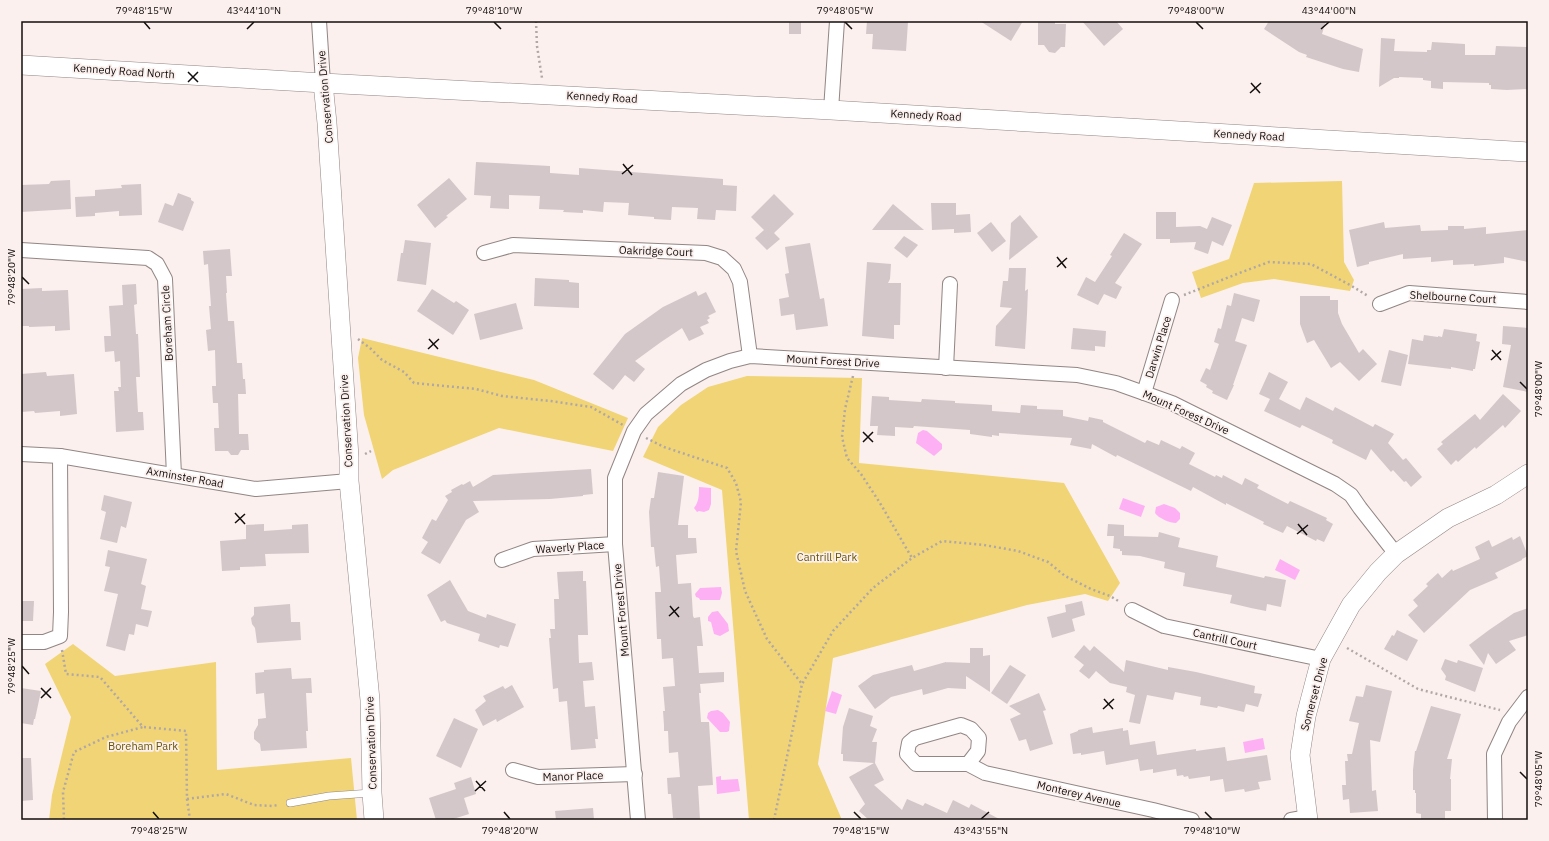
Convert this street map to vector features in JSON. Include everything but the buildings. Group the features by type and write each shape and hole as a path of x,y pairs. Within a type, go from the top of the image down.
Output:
{"main road":[{"name":"Kennedy Road North","path":"21,64 323,83"},
{"name":"Kennedy Road","path":"323,83 831,110 1528,152"},
{"name":"Conservation Drive","path":"323,83 327,123 349,457 349,481 370,700 374,820"},
{"name":"Somerset Drive","path":"1302,819 1300,755 1306,716 1321,659 1351,605 1378,572 1396,554 1448,518 1496,495 1528,474"}],"street":[{"name":"Conservation Drive","path":"319,21 323,83"},
{"path":"831,110 837,21"},
{"name":"Oakridge Court","path":"484,253 513,245 706,253 722,258 734,269 740,282 750,356"},
{"name":"Boreham Circle","path":"21,250 148,258 158,264 165,279 174,475"},
{"path":"946,368 950,284"},
{"name":"Shelbourne Court","path":"1380,304 1409,293 1528,302"},
{"name":"Darwin Place","path":"1144,393 1172,300"},
{"name":"Mount Forest Drive","path":"638,820 615,544 615,478 634,431 646,414 681,384 706,370 730,361 750,356 857,362 1077,376 1116,383 1172,403 1335,484 1351,494 1396,554"},
{"name":"Axminster Road","path":"21,454 60,456 256,489 349,481"},
{"path":"21,642 44,642 60,636 60,456"},
{"name":"Waverly Place","path":"502,560 533,549 615,544"},
{"name":"Cantrill Court","path":"1132,610 1164,626 1321,659"},
{"path":"1495,820 1494,754 1509,722 1528,697"},
{"name":"Monterey Avenue","path":"968,764 978,751 979,738 972,729 961,725 915,738 909,743 907,754 916,764 968,764 985,773 1152,815 1192,820"},
{"name":"Manor Place","path":"513,770 538,777 635,774"}],"lane":[{"path":"290,803 329,796 372,793"}],"path":[{"path":"536,21 537,46 544,94"},
{"path":"1172,300 1269,262 1311,264 1350,285 1380,304"},
{"path":"340,326 370,348 382,360 404,372 414,383 476,389 502,396 591,407 628,427"},
{"path":"857,362 845,409 842,437 847,458 861,474 880,503 912,558"},
{"path":"643,437 664,447 727,468 736,483 741,502 736,551 745,591 767,640 802,684"},
{"path":"774,820 802,684 833,631 873,588 912,558 942,541 984,545 1018,551 1048,562 1065,576 1091,590 1110,596 1132,610"},
{"path":"60,636 66,674 100,677 143,727"},
{"path":"1332,640 1418,689 1515,714"},
{"path":"64,820 63,792 74,752 106,737 143,727 186,731 190,820"},
{"path":"188,799 226,794 254,805 272,806 290,803"}],"green space":[{"path":"1342,181 1344,262 1354,280 1350,291 1274,279 1243,283 1201,298 1192,272 1229,259 1254,183"},
{"path":"362,338 534,380 628,418 613,451 499,428 393,470 382,479 364,415 358,358"},
{"name":"Cantrill Park","path":"747,376 862,378 859,463 1064,483 1120,583 1108,601 1085,594 1027,605 833,658 818,764 842,820 749,820 722,490 643,457 658,427 681,405 708,387"},
{"name":"Boreham Park","path":"73,644 115,676 216,662 217,770 351,758 357,820 49,820 52,795 71,717 45,664"}],"shaded area":[{"path":"923,430 927,431 942,444 942,449 934,456 916,443 918,433"},
{"path":"699,487 711,488 711,504 709,510 704,512 697,512 694,508 698,501"},
{"path":"1123,498 1145,506 1141,517 1119,509"},
{"path":"1164,504 1175,508 1180,513 1180,519 1176,523 1164,520 1155,513 1156,507"},
{"path":"1280,559 1300,570 1295,580 1275,570"},
{"path":"721,587 722,593 720,600 700,600 695,594 700,588"},
{"path":"718,611 728,624 729,631 720,636 714,634 711,622 708,621 708,617 712,612"},
{"path":"832,691 842,695 836,714 825,711"},
{"path":"718,710 723,713 730,722 729,731 727,732 720,732 707,718 708,713"},
{"path":"1263,738 1265,749 1245,753 1243,742"},
{"path":"721,776 721,780 738,779 740,791 717,794 716,777"}]}
